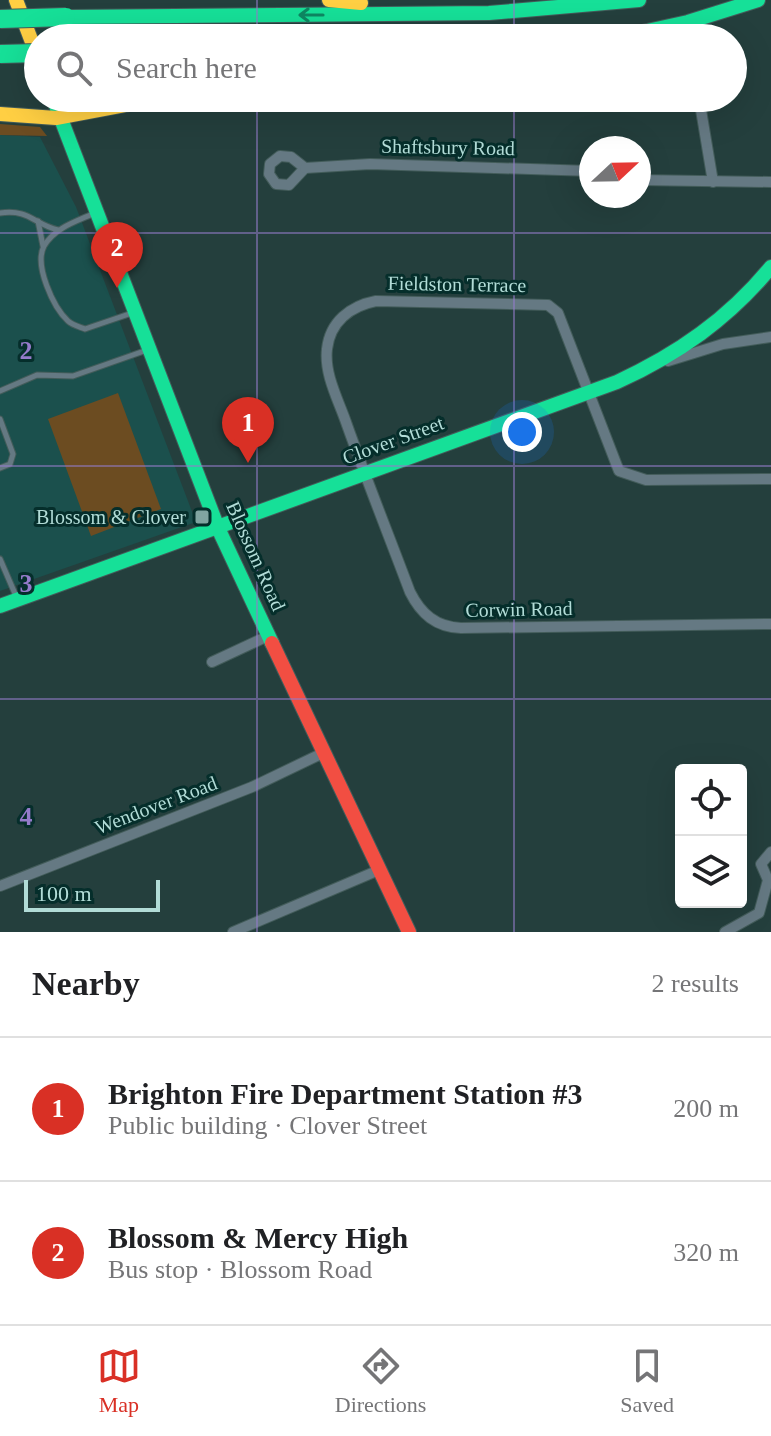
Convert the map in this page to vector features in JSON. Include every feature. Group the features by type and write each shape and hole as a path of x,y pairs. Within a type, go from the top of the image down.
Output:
{"main road":[{"path":"16,0 25,24"},
{"path":"329,0 473,14"},
{"path":"0,19 473,14 563,10 639,0"},
{"path":"680,24 758,0"},
{"path":"0,54 24,55"},
{"name":"Blossom Road","path":"59,112 218,528 409,932"},
{"path":"0,114 61,117 88,112"},
{"name":"Clover Street","path":"9,603 588,393 658,363 718,324 771,267"}],"street":[{"path":"701,112 713,182"},
{"name":"Shaftsbury Road","path":"305,168 370,164 579,171"},
{"path":"651,180 771,182"},
{"name":"Fieldston Terrace","path":"365,474 327,365 331,332 341,318 356,307 382,301 548,305 558,313 588,393"},
{"path":"658,363 723,344 771,337"},
{"path":"588,393 615,466 628,477 659,481 771,479"},
{"name":"Corwin Road","path":"365,474 415,600 424,614 442,625 461,628 771,624"},
{"path":"212,662 268,636"},
{"name":"Wendover Road","path":"0,886 252,787 323,753"},
{"path":"725,932 757,917 770,880 761,864 771,852"},
{"path":"233,932 379,870"}],"lane":[{"path":"0,213 16,211 58,230"},
{"path":"43,248 58,230 98,212"},
{"path":"37,220 46,281 69,322 85,329 136,311"},
{"path":"0,391 37,375 73,376 150,349"},
{"path":"0,419 13,454 10,464 0,468"},
{"path":"0,559 9,603"}],"shaded area":[{"path":"0,124 40,127 47,136 0,135"},
{"path":"0,135 40,137 76,207 196,522 0,591"},
{"path":"118,393 161,509 91,536 48,419"}],"traffic: fast":[{"path":"66,17 489,13 639,0"},
{"path":"679,24 758,0"},
{"path":"0,19 66,17"},
{"path":"0,54 24,53"},
{"path":"58,112 218,528 272,643"},
{"path":"0,606 617,382 661,360 701,334 755,286 771,267"}],"traffic: slow":[{"path":"16,0 25,24"},
{"path":"329,0 361,3"},
{"path":"0,114 56,118 88,112"}],"traffic: jam":[{"path":"272,643 409,932"}],"place":[{"name":"Blossom & Mercy High","path":"117,288"},
{"name":"Brighton Fire Department Station #3","path":"248,463"},
{"name":"Blossom & Clover","path":"202,517"}]}
